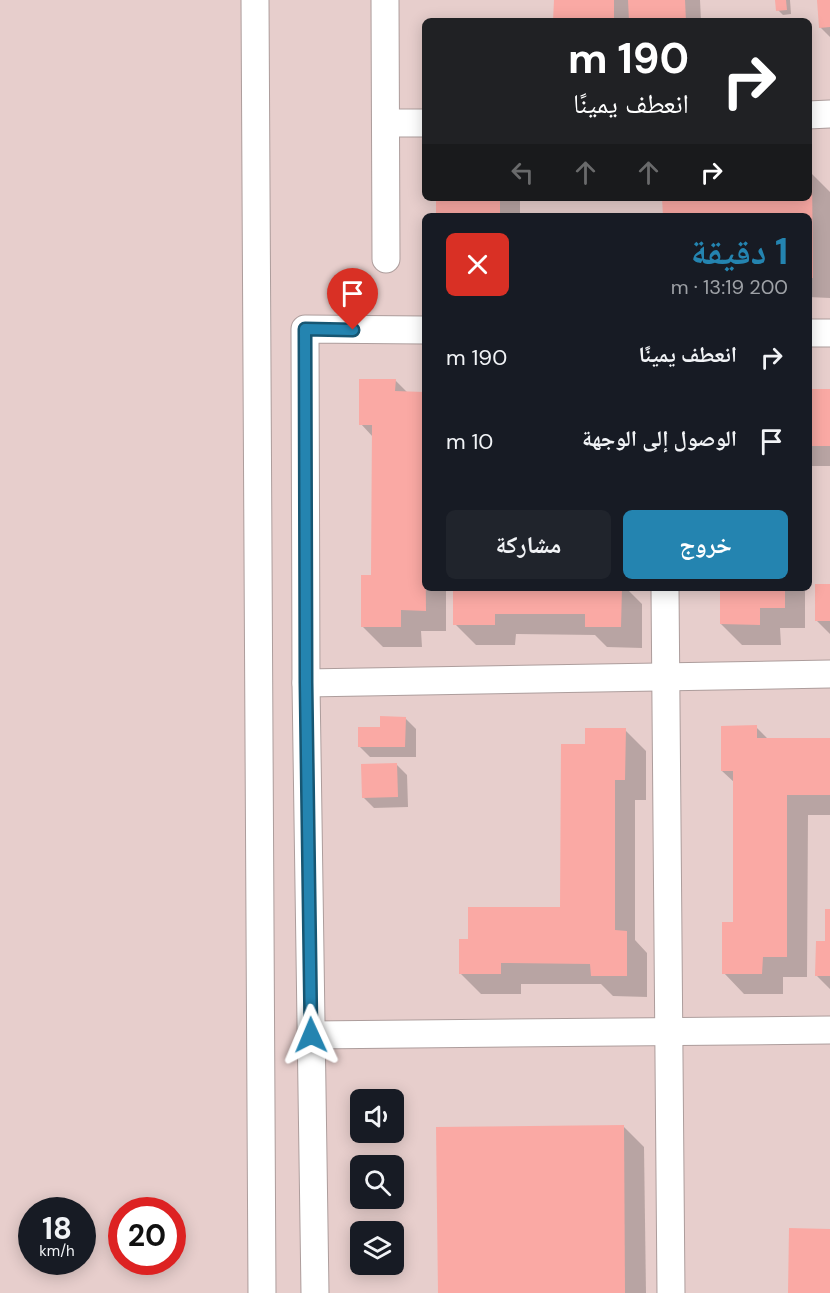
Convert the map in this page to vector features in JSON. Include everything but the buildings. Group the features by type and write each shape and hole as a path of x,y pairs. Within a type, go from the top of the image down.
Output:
{"lane":[{"path":"255,0 262,1293"},
{"path":"385,0 386,260"},
{"path":"812,115 830,114"},
{"path":"386,123 422,123"},
{"path":"315,1293 306,683 305,329 422,330"},
{"path":"812,333 830,333"},
{"path":"665,591 671,1293"},
{"path":"306,683 830,674"},
{"path":"311,1035 830,1030"}],"shaded area":[{"path":"0,0 830,0 830,1293 0,1293"}],"route":[{"path":"311,1035 306,683 305,329 353,330"}]}
